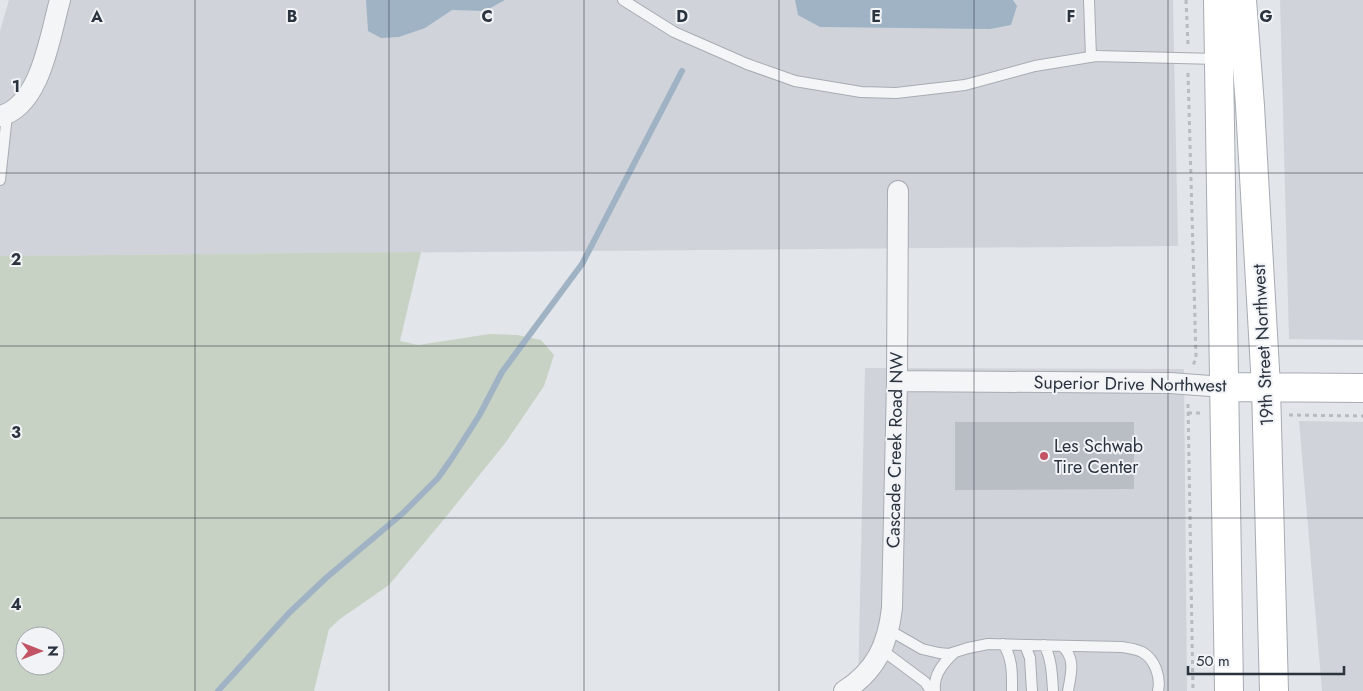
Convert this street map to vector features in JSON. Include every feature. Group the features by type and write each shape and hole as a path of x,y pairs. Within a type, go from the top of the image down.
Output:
{"street":[{"path":"4,116 20,104 33,88 41,69 60,0"},
{"name":"19th Street Northwest","path":"1218,0 1232,60 1266,387 1274,691"},
{"name":"19th Street Northwest","path":"1229,691 1224,387 1232,60 1242,0"},
{"name":"Cascade Creek Road NW","path":"844,691 869,672 882,650 889,630 893,584 898,191"},
{"name":"Superior Drive Northwest","path":"897,381 1363,388"}],"lane":[{"path":"623,0 674,32 722,53 796,81 861,92 896,93 965,85 1035,66 1091,57 1144,56 1232,60"},
{"path":"1089,0 1091,57"},
{"path":"0,180 4,116"},
{"path":"889,630 922,648 949,654 988,644 1122,647 1141,651 1152,660 1159,675 1158,691"},
{"path":"1003,644 1008,651 1010,659 1012,691"},
{"path":"1025,645 1030,658 1032,691"},
{"path":"1044,645 1050,660 1052,691"},
{"path":"1062,646 1072,659 1072,672 1068,691"},
{"path":"882,650 925,682 931,691"},
{"path":"935,691 934,685 940,669 954,652"}],"path":[{"path":"1186,0 1196,357"},
{"path":"1188,384 1193,691"}],"shaded area":[{"path":"9,0 1173,0 1178,246 0,256 0,31"},
{"path":"1280,0 1363,0 1363,340 1289,339"},
{"path":"865,368 1184,369 1187,691 858,691"},
{"path":"1299,421 1363,422 1363,691 1322,691"}],"green space":[{"path":"421,252 400,341 418,345 490,334 517,335 541,340 554,355 544,386 506,442 445,518 389,585 340,619 329,629 314,691 0,691 0,256"}],"water":[{"path":"366,0 505,0 485,11 452,10 425,28 399,37 381,38 368,31"},
{"path":"795,0 1013,0 1017,6 1011,25 990,29 820,27 798,15"}],"building":[{"name":"Les Schwab Tire Center","path":"955,422 1134,422 1134,489 955,490"}],"waterway":[{"path":"218,691 289,613 326,578 403,513 438,478 479,416 502,372 582,264 682,71"}],"place":[{"name":"Les Schwab Tire Center","path":"1044,456"}]}
